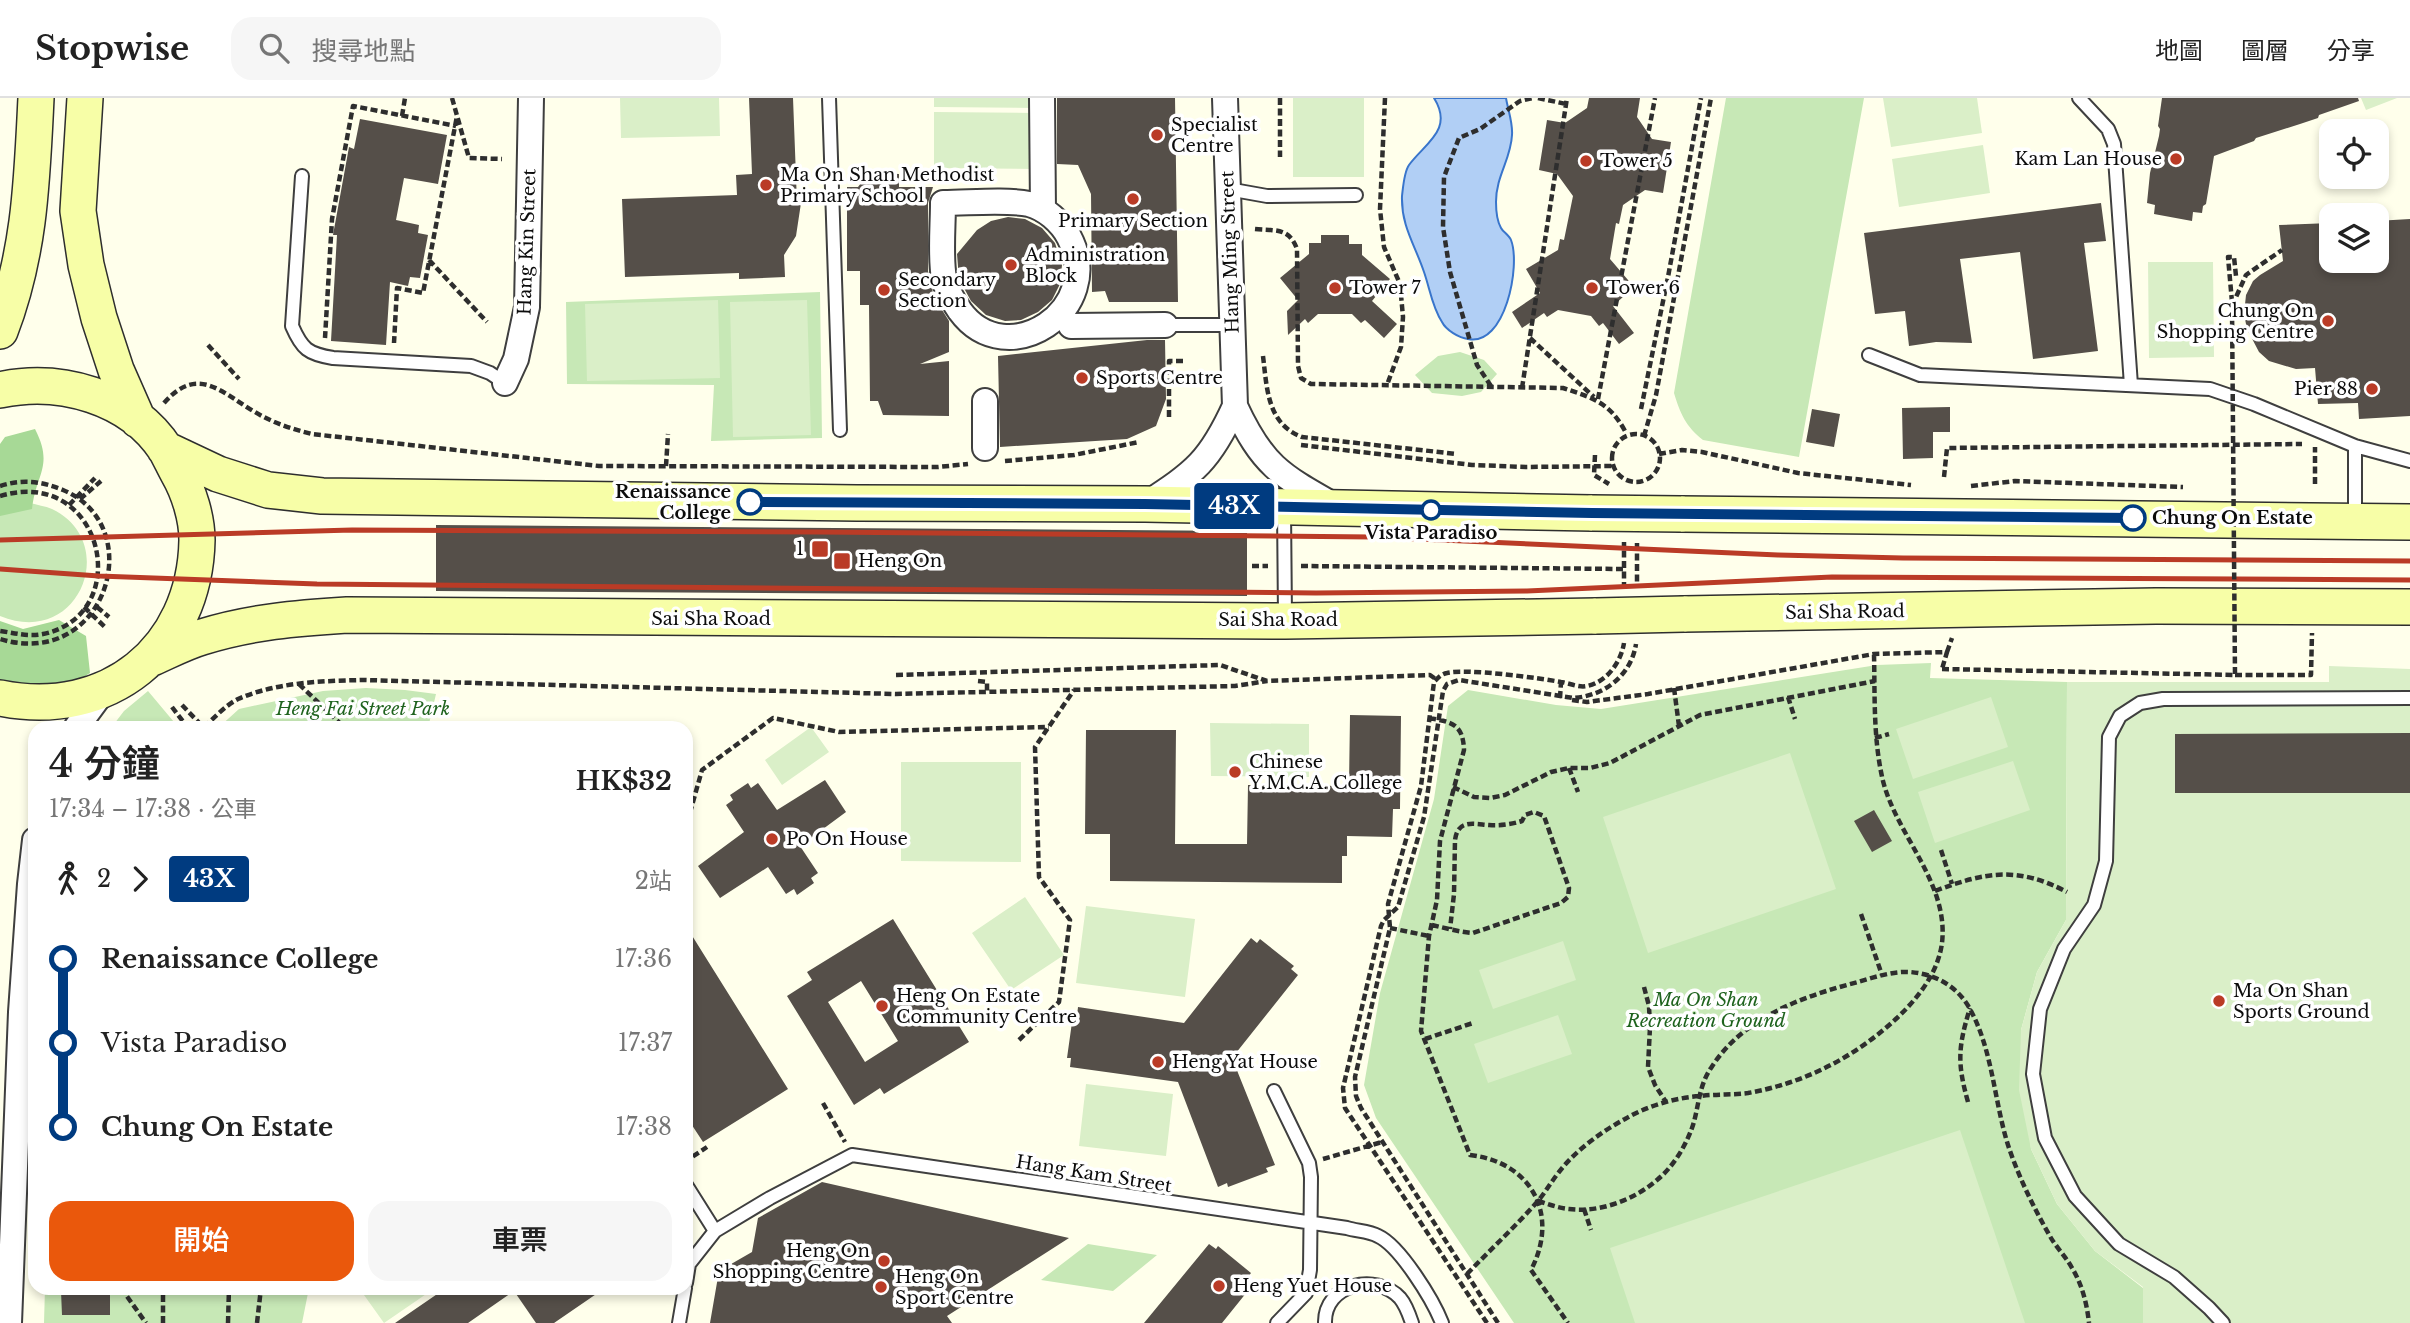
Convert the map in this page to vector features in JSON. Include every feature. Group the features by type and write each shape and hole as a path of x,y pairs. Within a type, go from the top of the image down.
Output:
{"main road":[{"path":"0,331 15,287 25,244 36,98"},
{"path":"0,698 23,703 55,703 79,699 104,690 152,658 182,613 192,585 197,538 188,491 165,449 151,412 111,357 86,265 78,211 85,98"},
{"path":"0,261 30,201"},
{"path":"0,390 19,386 50,386 81,391 111,403 151,412"},
{"path":"165,449 218,474 268,490 322,496 1145,504 1592,513 2410,522"},
{"name":"Sai Sha Road","path":"152,658 200,638 248,624 347,615 1285,621 2156,606 2410,607"}],"street":[{"name":"Hang Kin Street","path":"505,383 516,359 527,307 531,98"},
{"path":"1042,98 1043,211"},
{"name":"Hang Ming Street","path":"1225,98 1234,406 1253,442 1268,462 1298,485 1340,508"},
{"path":"943,203 1029,204 1043,211 1065,229 1075,248 1079,270 1075,292 1064,311 1048,326 1028,334 1000,335 975,326 951,299 943,278 943,203"},
{"path":"1071,326 1165,325"},
{"path":"985,401 986,458"},
{"name":"Hang Ming Street","path":"1145,504 1182,480 1201,463 1213,449 1234,406"},
{"path":"81,721 104,690"},
{"path":"9,1323 21,1012 28,912"}],"lane":[{"path":"829,98 840,430"},
{"path":"2079,98 2108,129 2114,144 2131,385"},
{"path":"302,176 292,326 300,344 315,355 333,358 471,366 490,373 505,383"},
{"path":"1228,189 1266,196 1356,195"},
{"path":"1165,325 1232,325"},
{"path":"1869,355 1920,375 2210,389 2254,404 2355,446 2410,461"},
{"path":"2355,446 2355,521"},
{"path":"1284,507 1285,621"},
{"path":"2222,1323 2174,1278 2119,1244 2075,1196 2045,1138 2034,1074 2040,1009 2064,949 2094,905 2106,861 2109,737 2120,716 2140,702 2163,699 2410,698"},
{"path":"1274,1091 1309,1163 1311,1177 1310,1270 1306,1293 1277,1323"},
{"path":"693,1260 715,1231 770,1198 852,1155"},
{"name":"Hang Kam Street","path":"852,1155 1347,1228 1379,1236 1414,1273 1442,1323"},
{"path":"693,1196 715,1231"},
{"path":"1325,1323 1325,1316 1336,1295 1356,1284 1368,1283 1379,1285 1399,1297 1412,1323"},
{"path":"679,1323 684,1295"}],"path":[{"path":"402,116 405,98"},
{"path":"452,98 469,158 502,159"},
{"path":"1280,98 1280,157"},
{"path":"1385,98 1380,209 1384,247 1400,284 1403,317 1401,347 1387,386"},
{"path":"1492,387 1477,365 1450,272 1443,227 1444,177 1459,138 1480,129 1520,101 1535,98 1567,101 1522,387"},
{"path":"1598,400 1655,98"},
{"path":"1641,409 1701,98"},
{"path":"1644,436 1656,394 1711,98"},
{"path":"325,346 332,219 354,106 456,126"},
{"path":"394,349 397,288 423,293 457,116"},
{"path":"1255,229 1286,232 1293,238 1297,249 1298,366 1301,378 1311,384 1563,388 1598,400"},
{"path":"2232,306 2246,275 2282,250"},
{"path":"2235,675 2232,306 2228,257 2234,257 2236,276"},
{"path":"429,260 487,322"},
{"path":"1530,338 1612,411 1625,431"},
{"path":"208,345 239,379"},
{"path":"1263,356 1270,405 1277,419 1294,434 1457,454"},
{"path":"1168,417 1169,361 1183,362"},
{"path":"151,412 184,387 209,384 270,420 312,434 599,466 938,467 986,458 1074,455 1139,442"},
{"path":"666,467 668,434"},
{"path":"1629,435 1644,436 1657,446 1660,462 1652,476 1637,482 1622,478 1613,466 1613,450 1617,443 1629,435"},
{"path":"1301,444 1472,465 1613,466"},
{"path":"1944,477 1947,448 2315,444 2315,484"},
{"path":"1659,454 1682,450 1702,452 1798,473 1919,486"},
{"path":"1595,455 1594,475 1614,486"},
{"path":"78,498 95,478"},
{"path":"0,486 24,481 47,483 78,498 100,524 106,538 110,564 107,585 97,607 70,633 34,644 0,639"},
{"path":"69,505 101,481"},
{"path":"1960,487 2015,481 2194,488"},
{"path":"1637,482 1637,495"},
{"path":"2221,489 2235,489"},
{"path":"0,496 19,492 47,494 69,505 85,522 93,536 99,559 99,573 94,588 73,620 43,634 24,636 0,631"},
{"path":"1637,534 1637,598"},
{"path":"1624,593 1625,541"},
{"path":"1252,566 1624,569"},
{"path":"84,607 106,628"},
{"path":"97,607 110,617"},
{"path":"1561,682 1559,698 1587,702 1874,654 1947,652 1942,669 2311,675 2312,634"},
{"path":"1487,1323 1345,1108 1343,1088 1381,926 1398,906 1424,817 1443,691 1447,684 1459,680 1584,697 1606,689 1617,680 1629,665 1637,637"},
{"path":"1498,1323 1382,1142 1356,1096 1356,1077 1390,928 1388,904 1421,786 1434,682 1449,672 1467,672 1584,687 1608,675 1623,653 1625,642"},
{"path":"1467,1274 1538,1201 1561,1170 1591,1140 1626,1118 1666,1102 1698,1096 1746,1093 1792,1082 1835,1064 1874,1039 1909,1007 1932,976 1942,943 1941,917 1935,891 1897,820 1883,782 1875,738 1874,654"},
{"path":"896,675 1220,665 1267,681"},
{"path":"212,721 236,700 262,691 299,683 363,680 826,693 1236,686 1267,681 1430,675 1437,680"},
{"path":"978,681 987,682 987,692"},
{"path":"1453,787 1474,797 1505,795 1551,772 1610,763 1700,715 1874,681"},
{"path":"299,683 338,721"},
{"path":"1674,688 1679,726"},
{"path":"1019,1040 1059,1002 1070,920 1038,877 1035,747 1074,690"},
{"path":"1788,697 1795,719"},
{"path":"182,705 197,721"},
{"path":"172,707 183,721"},
{"path":"693,802 702,770 773,718 839,732 1049,727"},
{"path":"1429,718 1448,721 1458,728 1463,738 1464,750 1440,841 1437,900 1429,936 1421,1031 1469,1155 1485,1157 1514,1170 1526,1181 1538,1201 1543,1240 1531,1270 1568,1323"},
{"path":"1875,738 1889,734"},
{"path":"1569,768 1578,792"},
{"path":"1432,925 1450,929 1473,933 1561,903 1568,897 1569,888 1544,816 1534,812 1513,824 1471,822 1462,825 1456,832 1450,929"},
{"path":"1941,850 1952,884"},
{"path":"1935,891 1991,874 2018,874 2045,880 2067,892"},
{"path":"1861,914 1882,975"},
{"path":"1390,928 1429,936"},
{"path":"1538,1201 1568,1209 1600,1208 1631,1198 1657,1181 1678,1157 1692,1128 1698,1096 1710,1068 1755,1024 1782,1007 1812,995 1882,975 1909,972 1932,976 1954,987 1970,1008 1988,1053 1996,1102 2010,1150 2028,1197 2052,1240 2074,1270 2087,1304 2089,1323"},
{"path":"1644,987 1649,1006 1648,1066 1655,1085 1666,1102"},
{"path":"1968,1102 1959,1071 1960,1039 1970,1008"},
{"path":"1425,1040 1454,1032 1473,1023"},
{"path":"823,1103 852,1155"},
{"path":"1309,1163 1382,1142"},
{"path":"693,1156 707,1147"},
{"path":"1584,1209 1591,1230"},
{"path":"126,1295 146,1323"},
{"path":"163,1295 163,1323"},
{"path":"228,1323 229,1295"},
{"path":"257,1323 260,1295"}],"green space":[{"path":"620,98 719,98 720,136 621,138"},
{"path":"934,98 1036,98 1036,108 934,107"},
{"path":"1293,98 1364,98 1364,177 1293,177"},
{"path":"1726,98 1864,98 1799,457 1703,440 1684,419 1674,393"},
{"path":"1883,98 1977,98 1982,133 1891,147"},
{"path":"2361,98 2397,98 2366,110"},
{"path":"934,112 1036,113 1036,169 934,168"},
{"path":"1983,145 1990,193 1899,207 1892,159"},
{"path":"2148,262 2213,262 2214,357 2149,358"},
{"path":"820,292 822,438 711,441 714,385 567,384 566,302"},
{"path":"718,300 720,378 587,381 585,304"},
{"path":"807,300 811,435 733,437 730,302"},
{"path":"1460,352 1484,360 1497,374 1481,392 1462,396 1432,393 1415,375 1438,356"},
{"path":"35,429 43,452 43,461 32,509 0,516 0,444 5,437"},
{"path":"30,503 52,509 73,524 84,544 87,566 82,587 69,605 51,618 28,622 0,616 0,510"},
{"path":"59,620 86,636 90,673 70,686 0,685 0,621 23,629"},
{"name":"Ma On Shan Recreation Ground","path":"1931,663 1930,678 2067,682 2066,920 2037,972 2021,1030 2031,1149 2057,1204 2095,1251 2143,1288 2143,1323 1514,1323 1376,1118 1364,1085 1380,993 1434,799 1448,706 1468,690 1556,705 1601,709 1877,665"},
{"name":"Ma On Shan Sports Ground","path":"2329,666 2410,669 2410,1323 2143,1323 2143,1287 2095,1251 2057,1204 2031,1149 2019,1090 2021,1030 2037,972 2066,920 2067,682 2329,682"},
{"name":"Heng Fai Street Park","path":"366,688 436,694 430,721 226,721 239,709 323,691"},
{"path":"148,691 173,721 116,721"},
{"path":"1991,697 2008,747 1913,779 1896,729"},
{"path":"1210,723 1309,724 1309,777 1211,776"},
{"path":"811,727 829,752 782,785 765,760"},
{"path":"1790,753 1836,889 1648,953 1603,817"},
{"path":"2013,761 2030,810 1935,843 1918,792"},
{"path":"901,762 1021,762 1021,862 901,861"},
{"path":"1025,897 1064,955 1011,990 972,933"},
{"path":"1086,906 1195,919 1185,997 1076,983"},
{"path":"1563,941 1576,980 1493,1009 1479,970"},
{"path":"1558,1015 1572,1054 1488,1083 1474,1044"},
{"path":"1086,1084 1173,1094 1166,1156 1079,1146"},
{"path":"1960,1130 2025,1323 1635,1323 1610,1248"},
{"path":"1088,1244 1157,1255 1113,1291 1041,1280"},
{"path":"45,1295 308,1295 302,1323 44,1323"},
{"path":"364,1295 425,1295 384,1323"}],"water":[{"path":"1434,98 1506,98 1511,121 1511,144 1498,184 1496,202 1500,225 1510,238 1514,252 1512,285 1501,318 1492,331 1481,338 1461,337 1444,325 1433,304 1402,207 1407,168 1439,127 1441,119"}],"building":[{"name":"Ma On Shan Methodist Primary School","path":"749,98 793,98 797,203 801,203 796,236 784,255 785,277 739,279 739,273 625,277 622,199 737,195 736,175 752,174"},
{"name":"Primary Section","path":"1057,98 1175,98 1178,302 1109,302 1105,291 1092,292 1091,194 1078,165 1057,164"},
{"path":"1589,98 1640,98 1637,117 1652,139 1671,142 1663,193 1645,190 1623,205 1619,224 1616,223 1610,259 1634,287 1613,306 1634,333 1619,344 1603,323 1599,326 1591,316 1558,310 1547,317 1544,313 1522,328 1512,312 1540,293 1526,269 1558,250 1560,239 1564,240 1573,196 1557,174 1539,170 1547,120 1565,123 1587,108"},
{"name":"Kam Lan House","path":"2162,98 2358,98 2359,101 2214,156 2206,204 2202,213 2193,212 2192,221 2154,214 2155,205 2147,203 2150,173 2160,129 2158,126"},
{"path":"360,119 447,135 438,184 404,178 396,220 419,225 418,233 428,235 420,278 410,277 408,286 390,282 386,345 331,341 337,235 333,235 349,147 354,149"},
{"name":"Secondary Section","path":"868,174 899,174 899,187 933,187 928,203 928,271 934,297 949,321 949,352 920,364 949,361 949,416 883,415 878,401 870,401 869,305 860,305 860,271 847,271 847,187 858,187"},
{"path":"2101,203 2106,241 2084,243 2098,351 2033,359 2020,252 1960,259 1972,343 1936,342 1909,346 1905,311 1875,314 1864,233"},
{"name":"Administration Block","path":"1008,217 1025,219 1042,228 1055,243 1062,265 1060,284 1052,300 1038,312 1021,320 1005,321 986,315 971,301 959,279 957,254 977,230 991,221"},
{"name":"Chung On Shopping Centre","path":"2410,219 2410,416 2359,419 2358,403 2318,404 2315,368 2296,369 2269,361 2259,352 2247,329 2244,314 2246,295 2253,281 2283,261 2279,225 2319,223 2319,273 2389,273 2389,220"},
{"name":"Tower 7","path":"1321,235 1349,235 1349,244 1362,244 1362,255 1390,279 1372,301 1397,324 1384,338 1365,320 1361,323 1352,314 1318,314 1308,323 1305,319 1288,335 1287,311 1298,300 1280,278 1309,254 1309,243 1321,243"},
{"name":"Sports Centre","path":"1165,340 1166,399 1156,426 1127,439 1000,447 998,356"},
{"path":"1950,407 1950,432 1933,432 1933,458 1903,459 1902,408"},
{"path":"1812,409 1840,414 1834,447 1806,442"},
{"name":"Heng On","path":"436,525 1247,531 1247,596 436,591"},
{"path":"1350,715 1401,716 1400,809 1393,809 1392,837 1347,836 1347,856 1342,856 1342,883 1110,881 1110,834 1085,834 1086,730 1176,730 1175,844 1247,844 1248,785 1349,786"},
{"path":"2410,733 2410,793 2175,793 2175,734"},
{"name":"Po On House","path":"825,780 846,812 800,846 818,873 811,878 814,883 797,895 794,889 786,894 768,867 720,898 698,866 744,832 726,805 733,800 730,795 748,783 751,788 758,783 777,810"},
{"path":"1874,810 1892,841 1872,852 1854,821"},
{"path":"893,919 969,1042 884,1094 880,1088 854,1105 787,996 812,980 807,972","holes":["861,981 898,1041 865,1062 828,1002"]},
{"path":"693,937 788,1089 703,1142 693,1127"},
{"name":"Heng Yat House","path":"1251,938 1257,943 1260,939 1294,966 1291,969 1298,975 1232,1058 1275,1165 1266,1168 1268,1172 1228,1187 1227,1183 1218,1187 1178,1082 1070,1067 1071,1058 1067,1058 1073,1015 1077,1016 1078,1007 1184,1023"},
{"name":"Heng On Shopping Centre","path":"822,1182 1069,1238 947,1316 952,1323 710,1323 719,1271 752,1252 758,1218"},
{"name":"Heng Yuet House","path":"1209,1244 1216,1249 1218,1246 1251,1273 1248,1277 1255,1282 1222,1323 1144,1323"},
{"path":"61,1295 110,1295 110,1315 62,1315"},
{"path":"436,1295 508,1295 468,1323 395,1323"},
{"path":"517,1295 595,1295 554,1323 536,1323"}],"railway":[{"path":"0,540 352,530 821,532 1373,537 1903,558 2410,561"},
{"path":"0,569 99,576 317,584 1316,593 1527,591 1832,577 2410,580"}],"bus line":[{"name":"43X","path":"750,502 1145,504 1592,513 2133,518"}],"place":[{"name":"Specialist Centre","path":"1157,135"},
{"name":"Kam Lan House","path":"2176,159"},
{"name":"Tower 5","path":"1586,161"},
{"name":"Ma On Shan Methodist Primary School","path":"766,185"},
{"name":"Primary Section","path":"1133,199"},
{"name":"Administration Block","path":"1011,265"},
{"name":"Tower 7","path":"1335,288"},
{"name":"Tower 6","path":"1592,288"},
{"name":"Secondary Section","path":"884,290"},
{"name":"Chung On Shopping Centre","path":"2328,321"},
{"name":"Sports Centre","path":"1082,378"},
{"name":"Pier 88","path":"2372,389"},
{"name":"Renaissance College","path":"750,502"},
{"name":"Vista Paradiso","path":"1431,510"},
{"name":"Chung On Estate","path":"2133,518"},
{"name":"1","path":"820,549"},
{"name":"Heng On","path":"842,561"},
{"name":"Chinese Y.M.C.A. College","path":"1235,772"},
{"name":"Po On House","path":"772,839"},
{"name":"Ma On Shan Sports Ground","path":"2219,1001"},
{"name":"Heng On Estate Community Centre","path":"882,1006"},
{"name":"Heng Yat House","path":"1158,1062"},
{"name":"Heng On Shopping Centre","path":"884,1261"},
{"name":"Heng Yuet House","path":"1219,1286"},
{"name":"Heng On Sport Centre","path":"881,1287"}]}
